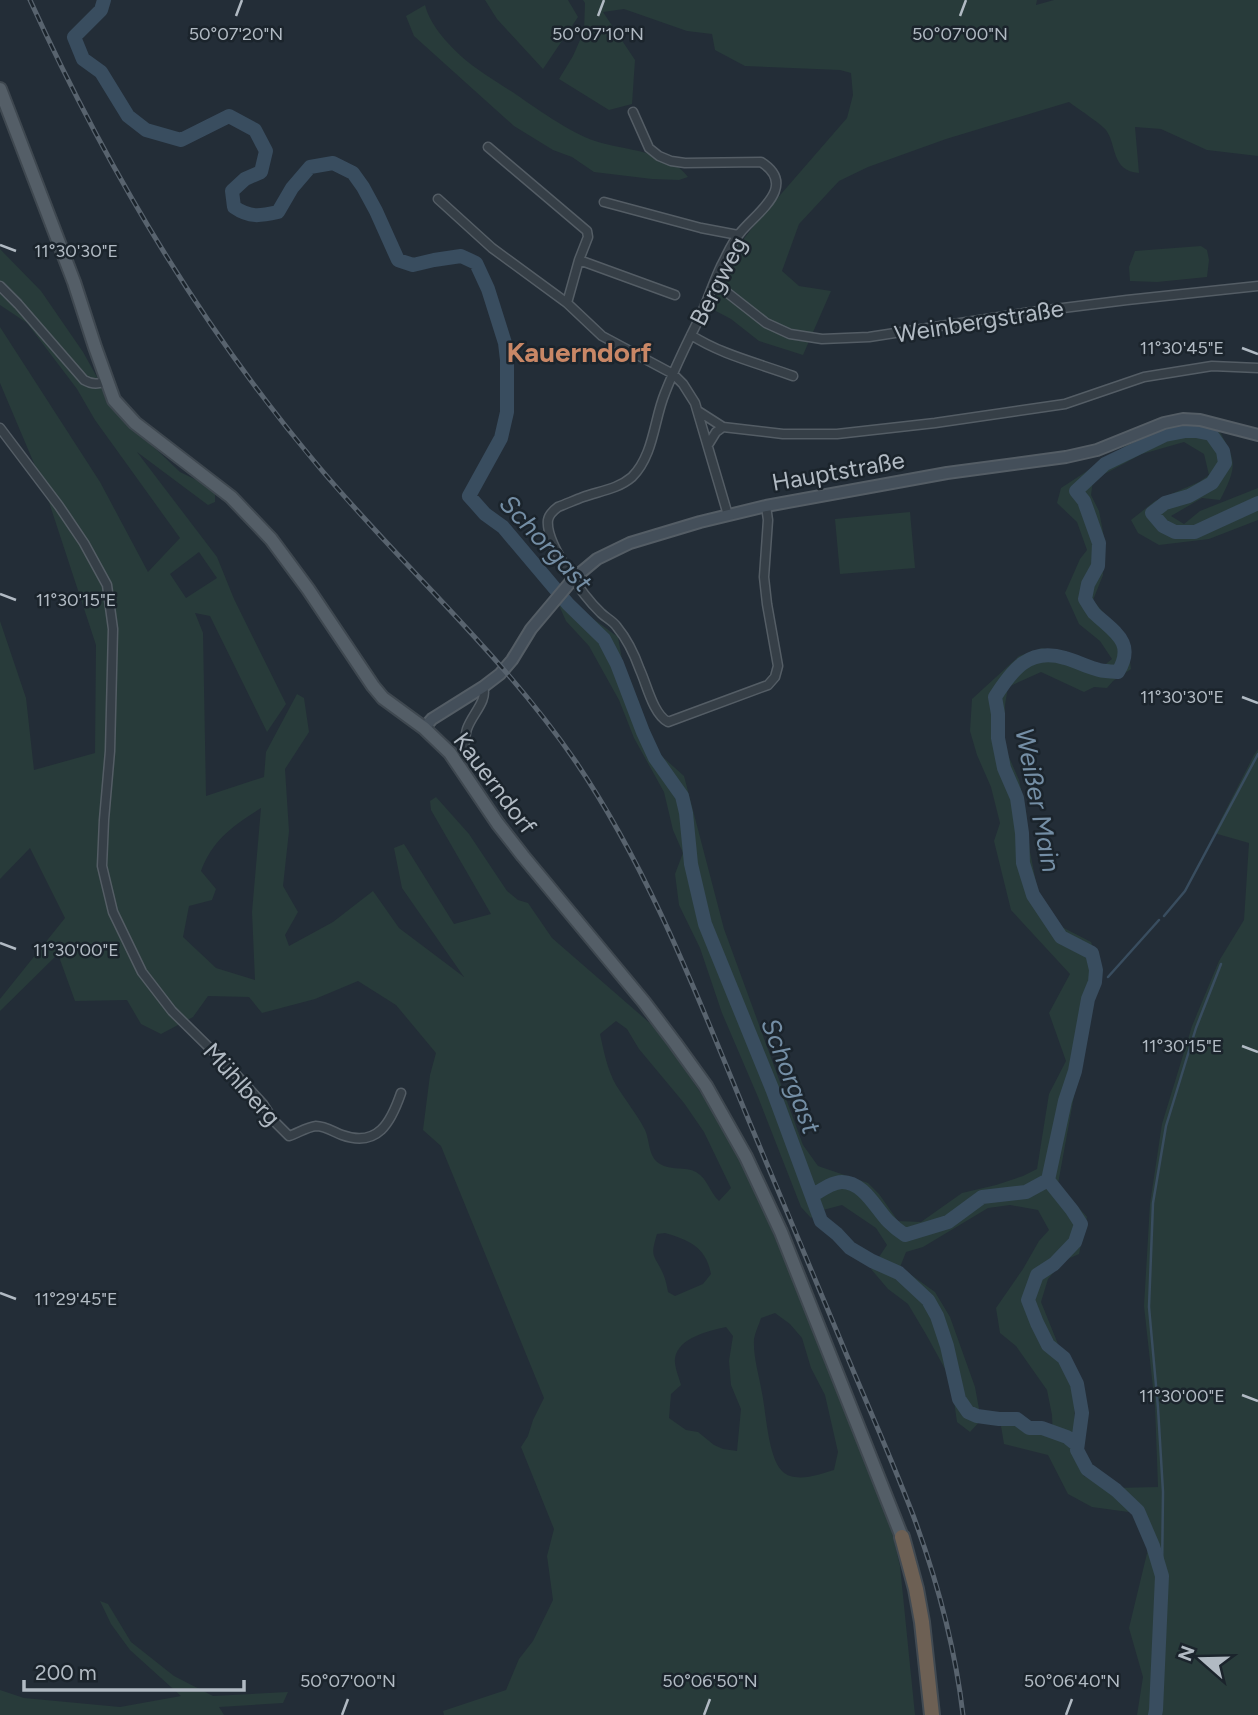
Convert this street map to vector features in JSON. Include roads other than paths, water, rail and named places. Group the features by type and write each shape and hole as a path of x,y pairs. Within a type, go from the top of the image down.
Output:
{"highway":[{"path":"902,1537 922,1622 932,1715"}],"main road":[{"name":"Kauerndorf","path":"0,89 74,282 114,400 135,423 231,497 271,539 373,686 383,698 439,741 457,762 498,824 644,1002 706,1086 746,1157 781,1233 902,1537"},
{"name":"Hauptstraße","path":"424,728 432,719 483,687 503,670 531,629 569,582 597,559 630,543 766,506 947,473 1066,457 1097,450 1164,422 1200,420 1258,435"}],"street":[{"name":"Bergweg","path":"569,582 548,519 558,507 621,485 633,475 647,451 664,395 720,269 738,235 772,199 777,184 774,175 761,162 685,163 659,156 649,148 633,112"},
{"path":"488,147 587,231 588,237 567,303"},
{"path":"438,199 492,248 567,303 602,336 673,374 683,384 698,411 728,515"},
{"path":"604,202 738,235"},
{"path":"579,260 676,295"},
{"name":"Weinbergstraße","path":"715,283 766,323 790,334 822,339 869,337 1031,312 1258,286"},
{"path":"0,286 84,380 97,384 108,381"},
{"path":"691,335 742,360 793,376"},
{"path":"698,411 723,427 783,434 837,434 1065,404 1144,377 1212,366 1258,368"},
{"path":"708,445 716,432 723,427"},
{"name":"Mühlberg","path":"0,428 84,543 107,585 113,629 110,751 103,866 113,912 142,972 173,1011 232,1070 289,1136 319,1126 356,1139 373,1136 390,1120 401,1093"},
{"path":"569,582 616,625 663,720 668,722 768,685 775,677 778,666 764,578 768,520 766,506"},
{"name":"Hauptstraße","path":"457,762 462,759 467,730 473,715 484,700 486,694 483,687"}],"waterway":[{"name":"Schorgast","path":"104,0 101,10 74,37 83,59 101,72 128,116 146,130 181,140 229,116 255,130 266,151 261,172 245,179 232,191 234,207 255,215 278,212 292,188 310,167 333,163 353,173 363,187 398,260 413,265 461,256 476,263 488,289 505,343 507,412 501,438 469,496 485,514 503,527 568,604 604,639 617,664 655,758 682,796 691,864 705,924 773,1091 821,1221 850,1248 899,1273 928,1300 937,1316 947,1346 959,1399 968,1412 977,1416 1017,1419 1029,1428 1042,1428 1067,1437 1077,1445"},
{"name":"Weißer Main","path":"1155,1715 1162,1576 1153,1546 1138,1511 1116,1490 1087,1469 1077,1450 1082,1413 1077,1384 1064,1358 1048,1345 1028,1300 1037,1275 1054,1264 1075,1242 1081,1224 1048,1180 1096,970 1092,953 1061,937 1033,895 1023,863 1017,798 1004,768 998,738 995,697 1015,670 1032,658 1052,655 1099,670 1118,672 1123,662 1125,653 1120,638 1094,613 1085,599 1088,584 1098,566 1099,543 1084,501 1076,491 1105,464 1165,435 1191,430 1211,434 1223,451 1225,463 1212,483 1189,496 1165,503 1152,513 1163,526 1175,532 1195,532 1258,503"},
{"path":"1164,916 1185,891 1258,754"},
{"path":"1108,977 1159,920"},
{"path":"1162,1576 1163,1492 1149,1307 1153,1203 1166,1126 1196,1028 1221,964"},
{"name":"Schorgast","path":"812,1196 834,1183 849,1183 868,1196 888,1221 905,1235 948,1222 982,1197 1026,1192 1048,1180"}],"railway":[{"path":"30,0 59,62 124,184 159,244 235,358 319,467 484,648 547,722 576,762 628,848 692,983 913,1515 944,1614 963,1715"}],"district":[{"name":"Kauerndorf","path":"579,352"}]}
